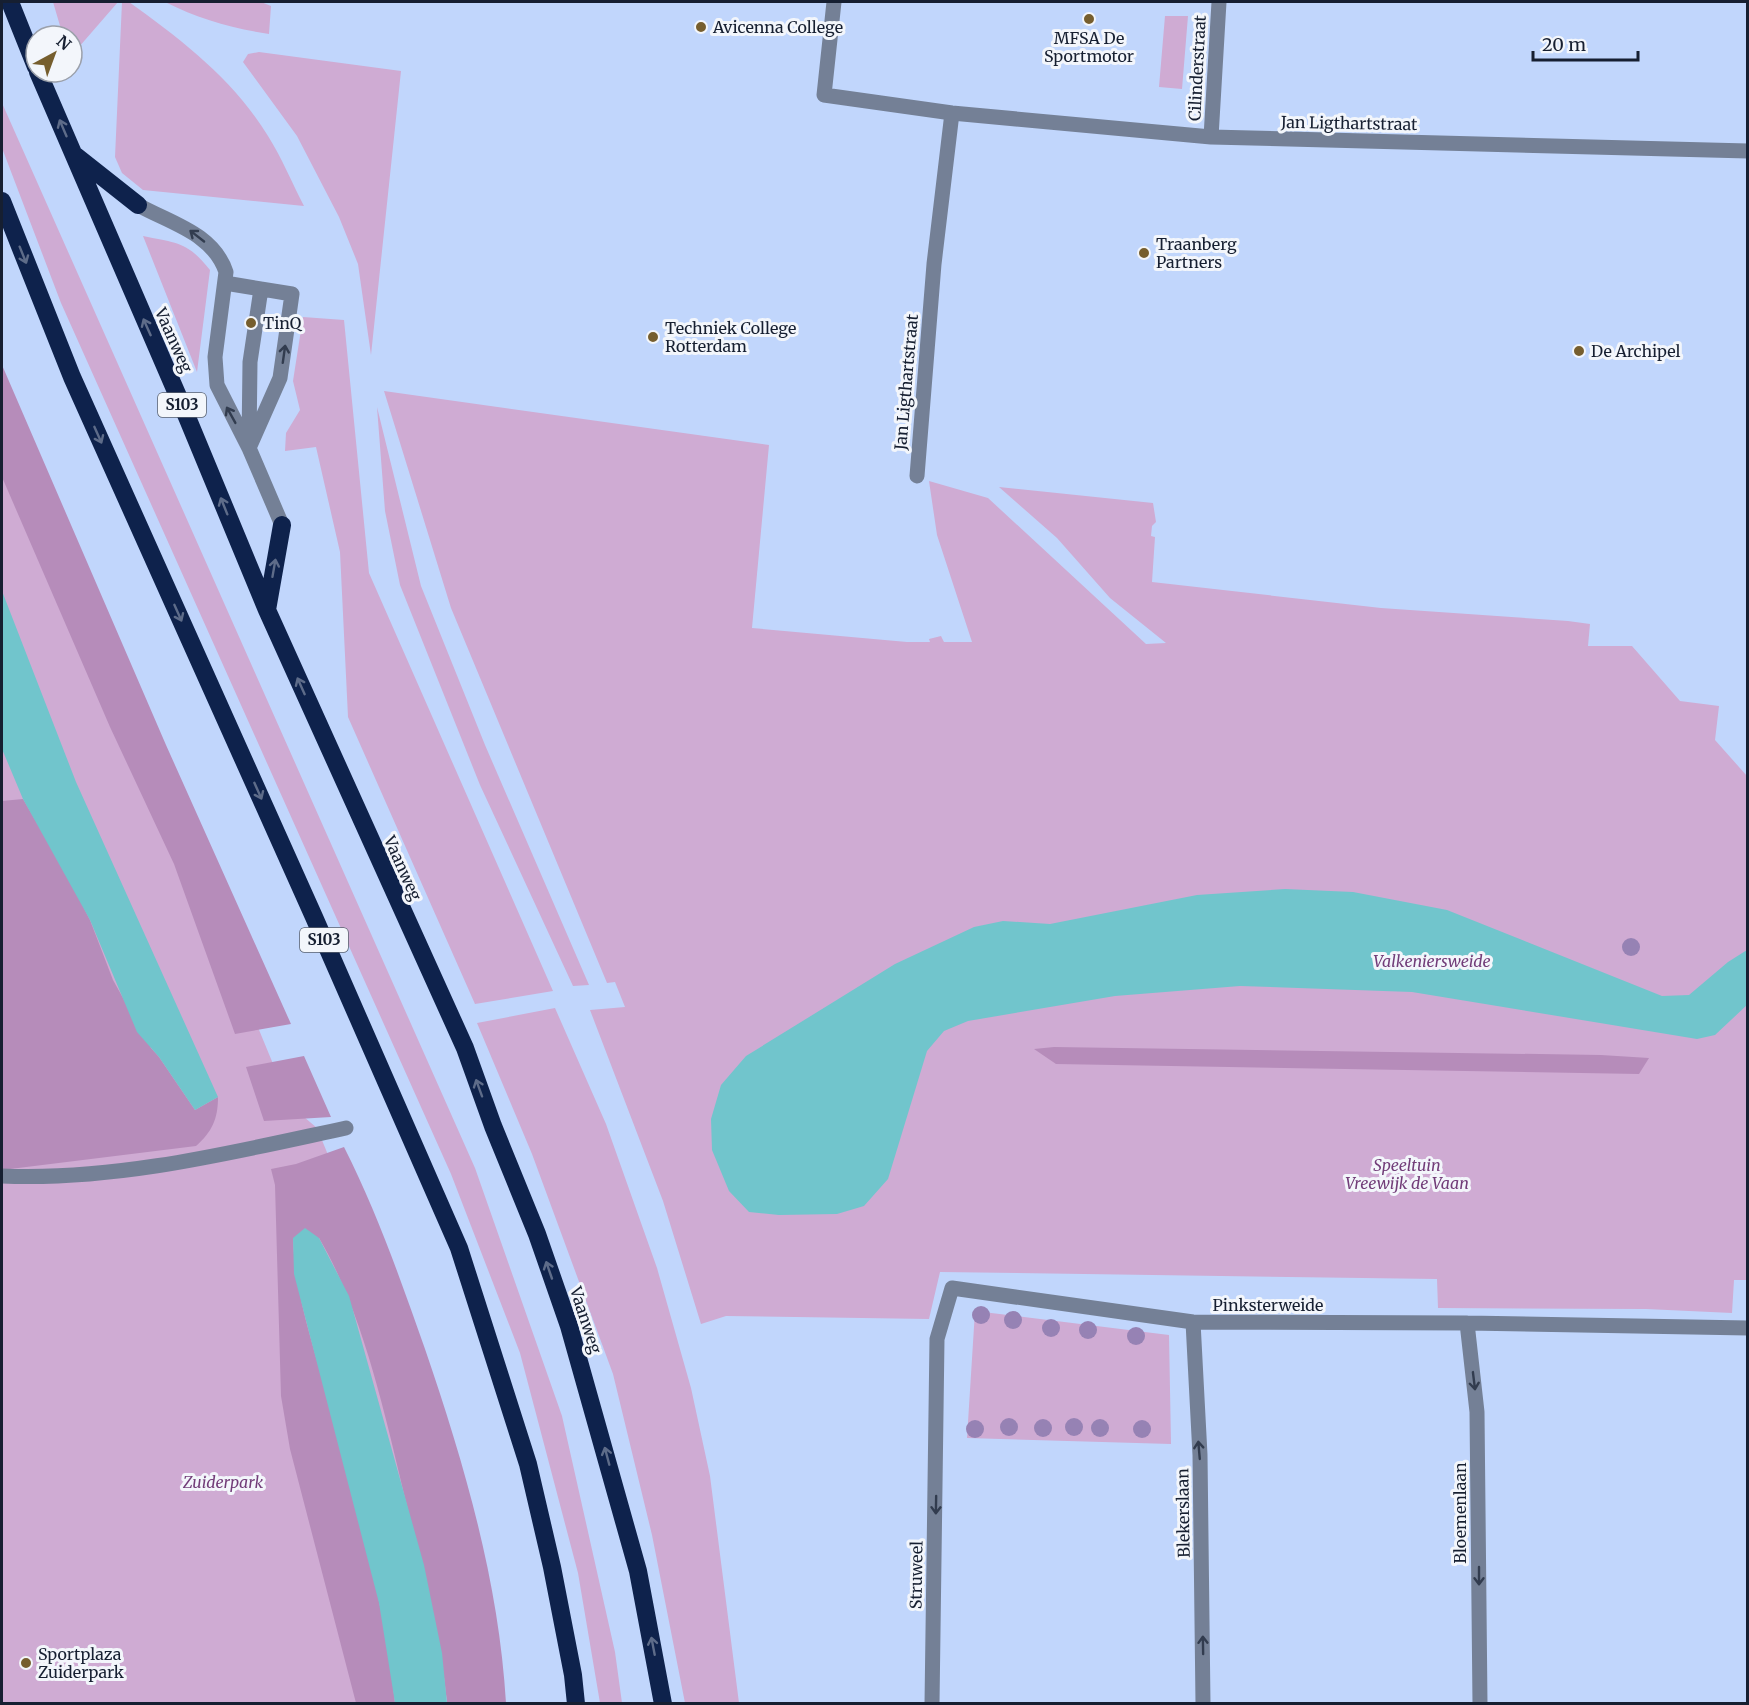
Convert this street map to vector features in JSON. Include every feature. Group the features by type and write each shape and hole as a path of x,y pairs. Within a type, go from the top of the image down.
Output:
{"highway":[{"path":"10,2 24,37"},
{"name":"Vaanweg","path":"43,84 267,610 465,1048 493,1126 537,1234 569,1326 635,1560 663,1704"},
{"path":"74,155 138,205"},
{"name":"S103","path":"2,201 72,377 300,885 459,1248 528,1464 556,1588 576,1704"},
{"path":"267,610 282,525"}],"street":[{"name":"Jan Ligthartstraat","path":"834,2 824,95 951,113 1211,137 1748,151"},
{"name":"Cilinderstraat","path":"1211,137 1219,2"},
{"name":"Jan Ligthartstraat","path":"917,476 934,264 951,113"},
{"name":"Vaanweg","path":"138,205 185,227 210,246 224,265 225,283 215,357 217,385 249,448 282,525"},
{"path":"225,283 292,294 280,378 249,448"},
{"name":"Vaanweg","path":"249,448 250,362 261,289"},
{"path":"2,1176 57,1177 93,1173 258,1147 346,1128"},
{"name":"Pinksterweide","path":"937,1447 937,1339 952,1288 1193,1322 1467,1323 1748,1328"},
{"name":"Blekerslaan","path":"1193,1322 1200,1455 1203,1704"},
{"name":"Bloemenlaan","path":"1467,1323 1478,1412 1480,1704"},
{"name":"Struweel","path":"932,1704 937,1447"}],"green space":[{"path":"53,2 118,2 84,41 84,24 59,24"},
{"path":"122,2 129,2 168,31 223,79 254,116 273,144 304,206 143,190 122,173 115,157"},
{"path":"165,2 261,2 271,6 269,34 216,22"},
{"path":"1165,16 1188,16 1182,89 1159,87"},
{"path":"259,52 401,71 371,355 358,264 339,217 297,136 243,62 248,54"},
{"path":"2,103 475,1168 562,1416 615,1652 622,1703 600,1703 578,1573 520,1353 451,1174 61,303 2,148"},
{"path":"143,236 181,245 195,254 210,270 197,372"},
{"path":"303,317 344,320 369,573 553,991 475,1004 348,717 340,552 316,447 285,451 286,433 300,410 293,381"},
{"name":"Valkeniersweide","path":"384,391 769,445 752,628 907,642 930,642 929,639 941,636 944,642 972,642 937,535 929,481 988,498 1146,644 1166,643 1110,598 1057,538 999,487 1153,503 1156,522 1152,526 1151,536 1155,537 1152,582 1381,608 1568,621 1590,624 1588,646 1632,646 1680,701 1719,706 1715,740 1747,776 1747,1280 1734,1280 1732,1313 1646,1309 1438,1308 1437,1279 940,1272 929,1319 726,1316 701,1324 663,1201 590,1010 625,1007 615,982 607,983 451,608"},
{"name":"Zuiderpark","path":"2,406 290,1105 317,1128 451,1455 446,1703 2,1703"},
{"path":"377,407 421,586 485,745 589,985 573,986 480,785 400,585 385,511"},
{"path":"555,1008 606,1124 657,1268 691,1388 710,1476 739,1703 685,1703 652,1535 613,1374 532,1154 477,1023"},
{"path":"975,1311 1169,1335 1171,1444 967,1438"}],"shaded area":[{"path":"2,365 166,745 291,1024 235,1034 174,864 110,727 2,477"},
{"path":"2,591 76,782 218,1097 195,1110 159,1057 137,1032 90,920 23,799 2,749"},
{"path":"23,799 65,871 90,920 113,980 151,1048 195,1110 218,1097 213,1124 196,1146 2,1170 2,801"},
{"path":"1285,889 1353,892 1447,910 1662,996 1689,995 1728,962 1747,950 1747,1005 1715,1035 1697,1039 1412,992 1240,986 1115,996 968,1021 944,1031 927,1051 888,1179 864,1206 837,1214 779,1215 749,1212 729,1191 712,1150 711,1119 721,1085 746,1056 895,964 974,927 1003,921 1050,924 1197,895"},
{"path":"1054,1047 1601,1055 1649,1058 1639,1074 1056,1064 1034,1049"},
{"path":"304,1056 331,1117 264,1121 246,1067"},
{"path":"344,1147 398,1272 466,1479 488,1568 502,1658 506,1703 447,1703 436,1629 425,1580 382,1403 361,1333 335,1268 319,1238 293,1238 302,1302 377,1591 395,1703 356,1703 290,1449 281,1396 275,1185 271,1169 296,1164"},
{"path":"305,1228 319,1238 349,1296 424,1565 442,1653 447,1703 395,1703 379,1603 294,1274 293,1238"}],"place":[{"name":"MFSA De Sportmotor","path":"1089,19"},
{"name":"Avicenna College","path":"701,27"},
{"name":"Traanberg Partners","path":"1144,253"},
{"name":"TinQ","path":"251,323"},
{"name":"Techniek College Rotterdam","path":"653,337"},
{"name":"De Archipel","path":"1579,351"},
{"name":"Sportplaza Zuiderpark","path":"26,1663"}],"park label":[{"name":"Speeltuin Vreewijk de Vaan","path":"1407,1174"}]}
